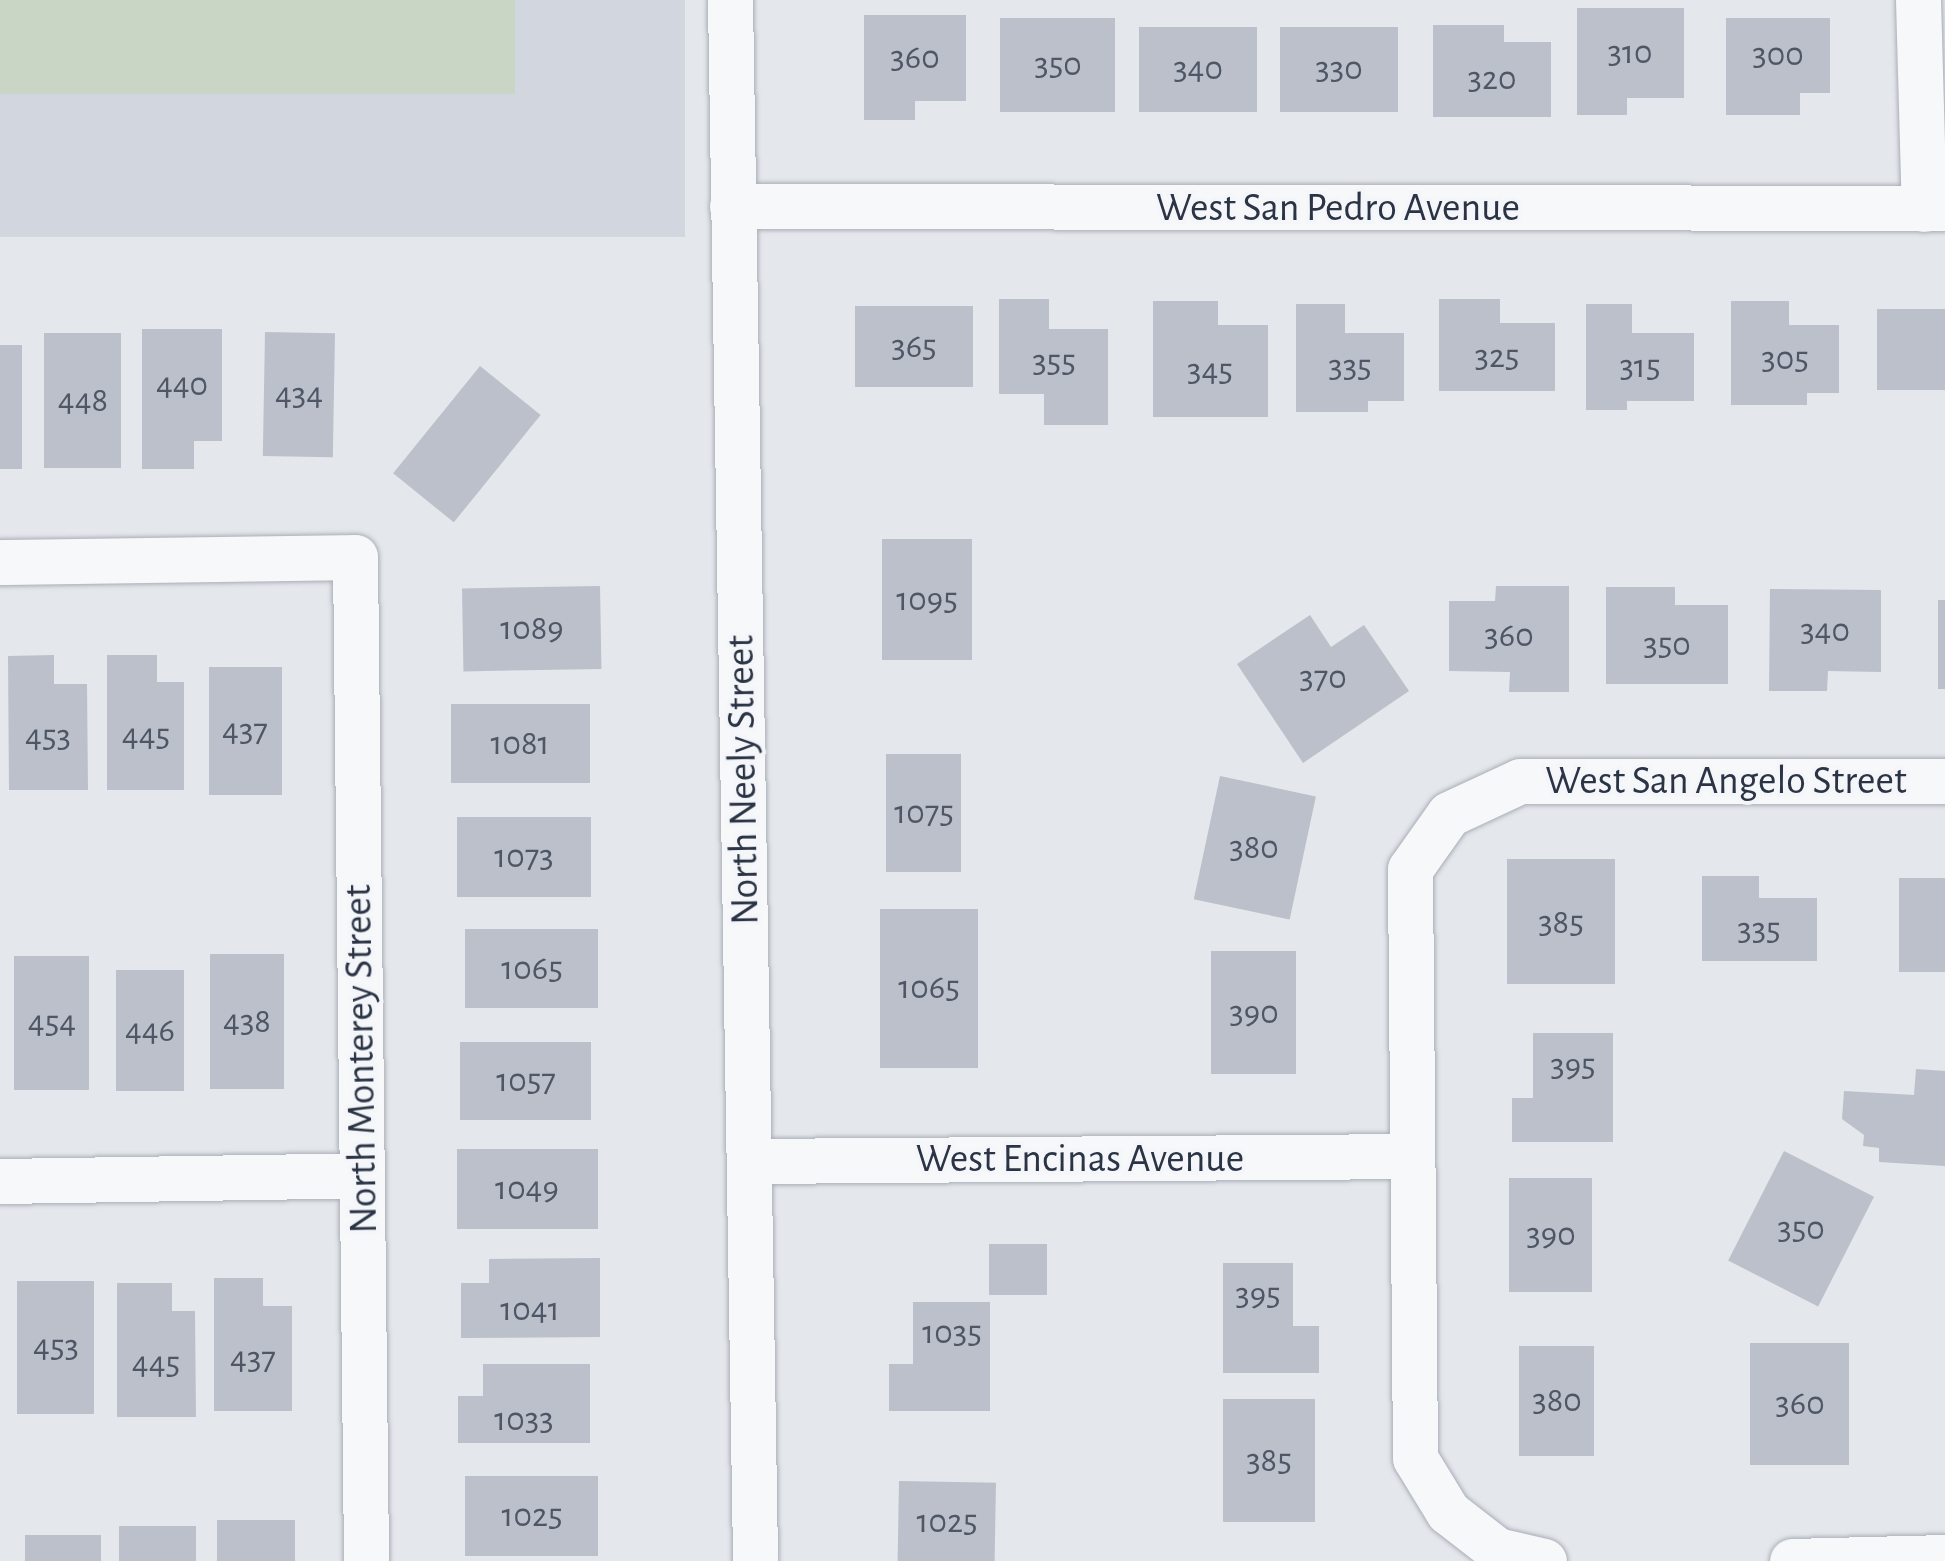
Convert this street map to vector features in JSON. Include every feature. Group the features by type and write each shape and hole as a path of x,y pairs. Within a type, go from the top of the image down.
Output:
{"street":[{"name":"North Neely Street","path":"730,0 755,1561"},
{"path":"1918,0 1934,208"},
{"name":"West San Pedro Avenue","path":"732,206 1934,208"},
{"name":"North Monterey Street","path":"0,562 355,557 366,1561"},
{"name":"West San Angelo Street","path":"1544,1561 1497,1550 1448,1512 1415,1458 1410,868 1449,814 1520,781 1945,781"},
{"name":"West Encinas Avenue","path":"750,1161 1410,1156"},
{"path":"0,1181 362,1175"},
{"path":"1792,1561 1945,1557"}],"shaded area":[{"path":"0,0 685,0 685,237 0,237"}],"green space":[{"path":"0,0 515,0 515,94 0,94"}],"building":[{"path":"1577,8 1684,8 1684,98 1627,98 1627,115 1577,115"},
{"path":"864,15 966,15 966,101 915,101 915,120 864,120"},
{"path":"1000,18 1115,18 1115,112 1000,112"},
{"path":"1726,18 1830,18 1830,93 1800,93 1800,115 1726,115"},
{"path":"1433,25 1504,25 1504,42 1551,42 1551,117 1433,117"},
{"path":"1139,27 1257,27 1257,112 1139,112"},
{"path":"1280,27 1398,27 1398,112 1280,112"},
{"path":"999,299 1049,299 1049,329 1108,329 1108,425 1044,425 1044,394 999,394"},
{"path":"1439,299 1500,299 1500,323 1555,323 1555,391 1439,391"},
{"path":"1153,301 1218,301 1218,325 1268,325 1268,417 1153,417"},
{"path":"1731,301 1789,301 1789,325 1839,325 1839,393 1807,393 1807,405 1731,405"},
{"path":"1296,304 1345,304 1345,333 1404,333 1404,401 1368,401 1368,412 1296,412"},
{"path":"1586,304 1632,304 1632,333 1694,333 1694,401 1627,401 1627,410 1586,410"},
{"path":"855,306 973,306 973,387 855,387"},
{"path":"1877,309 1945,309 1945,390 1877,390"},
{"path":"142,329 222,329 222,441 194,441 194,469 142,469"},
{"path":"265,332 335,333 333,457 263,456"},
{"path":"44,333 121,333 121,468 44,468"},
{"path":"0,345 22,345 22,469 0,469"},
{"path":"480,366 541,415 454,522 393,473"},
{"path":"882,539 972,539 972,660 882,660"},
{"path":"600,586 601,669 463,671 462,588"},
{"path":"1496,586 1569,586 1569,692 1509,692 1510,672 1449,671 1449,601 1495,601"},
{"path":"1606,587 1675,587 1675,605 1728,605 1728,684 1606,684"},
{"path":"1770,589 1881,590 1881,672 1828,671 1827,691 1769,691"},
{"path":"1938,600 1945,600 1945,689 1938,689"},
{"path":"1310,615 1331,647 1364,625 1409,691 1303,763 1237,664"},
{"path":"54,655 54,684 87,684 88,790 9,790 8,656"},
{"path":"107,655 157,655 157,682 184,682 184,790 107,790"},
{"path":"209,667 282,667 282,795 209,795"},
{"path":"451,704 590,704 590,783 451,783"},
{"path":"886,754 961,754 961,872 886,872"},
{"path":"1220,776 1316,796 1290,920 1194,899"},
{"path":"457,817 591,817 591,897 457,897"},
{"path":"1507,859 1615,859 1615,984 1507,984"},
{"path":"1702,876 1759,876 1759,898 1817,898 1817,961 1702,961"},
{"path":"1899,878 1945,878 1945,972 1899,972"},
{"path":"880,909 978,909 978,1068 880,1068"},
{"path":"465,929 598,929 598,1008 465,1008"},
{"path":"1211,951 1296,951 1296,1074 1211,1074"},
{"path":"210,954 284,954 284,1089 210,1089"},
{"path":"14,956 89,956 89,1090 14,1090"},
{"path":"116,970 184,970 184,1091 116,1091"},
{"path":"1533,1033 1613,1033 1613,1142 1512,1142 1512,1098 1533,1098"},
{"path":"460,1042 591,1042 591,1120 460,1120"},
{"path":"1916,1069 1945,1071 1945,1166 1879,1162 1879,1148 1863,1146 1864,1135 1842,1119 1844,1091 1914,1095"},
{"path":"457,1149 598,1149 598,1229 457,1229"},
{"path":"1784,1151 1874,1197 1818,1306 1728,1261"},
{"path":"1509,1178 1592,1178 1592,1292 1509,1292"},
{"path":"989,1244 1047,1244 1047,1295 989,1295"},
{"path":"600,1258 600,1337 461,1338 461,1283 489,1283 489,1259"},
{"path":"1223,1263 1293,1263 1293,1326 1319,1326 1319,1373 1223,1373"},
{"path":"214,1278 263,1278 263,1306 292,1306 292,1411 214,1411"},
{"path":"17,1281 94,1281 94,1414 17,1414"},
{"path":"117,1283 172,1283 172,1311 195,1311 196,1417 117,1417"},
{"path":"913,1302 990,1302 990,1411 889,1411 889,1364 913,1364"},
{"path":"1750,1343 1849,1343 1849,1465 1750,1465"},
{"path":"1519,1346 1594,1346 1594,1456 1519,1456"},
{"path":"483,1364 590,1364 590,1443 458,1443 458,1396 483,1396"},
{"path":"1223,1399 1315,1399 1315,1522 1223,1522"},
{"path":"465,1476 598,1476 598,1556 465,1556"},
{"path":"899,1481 996,1483 995,1561 898,1561"},
{"path":"217,1520 295,1520 295,1561 217,1561"},
{"path":"119,1526 196,1526 196,1561 119,1561"},
{"path":"25,1535 101,1535 101,1561 25,1561"}]}
